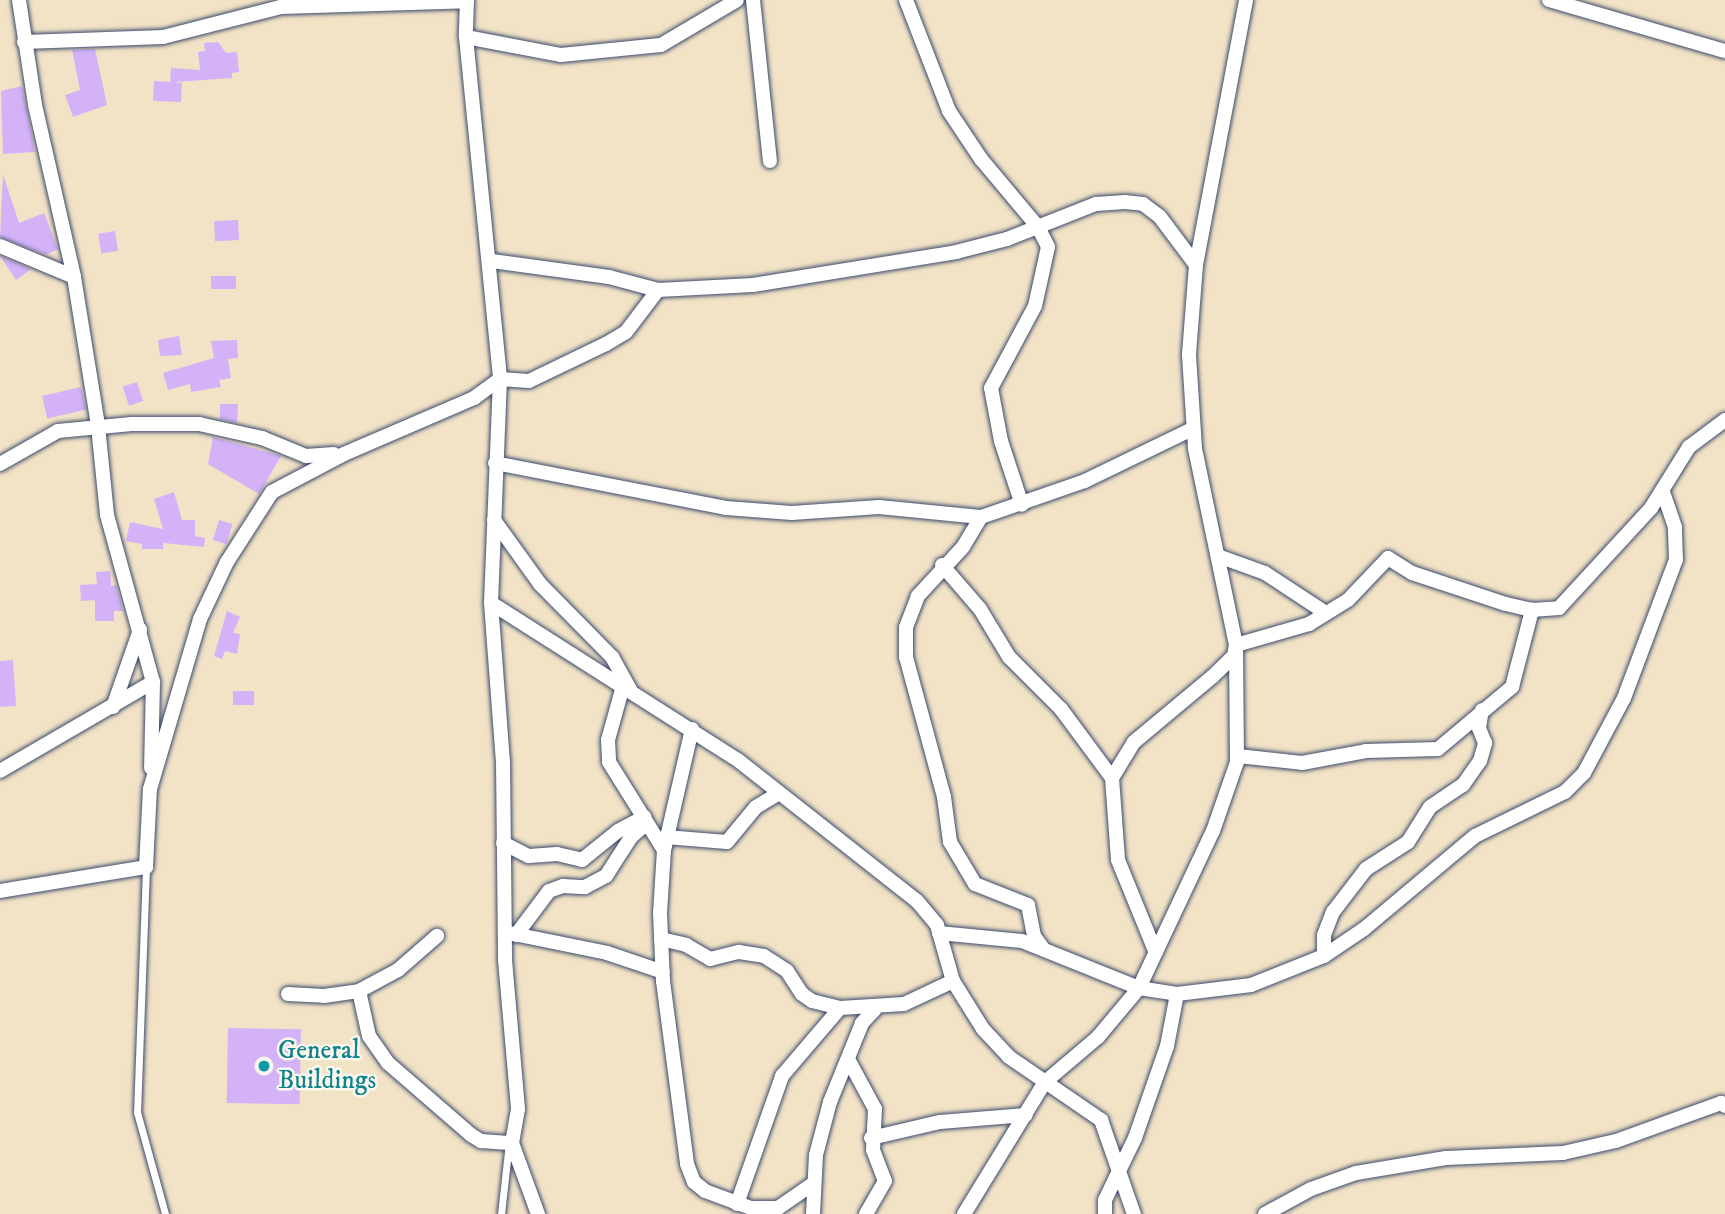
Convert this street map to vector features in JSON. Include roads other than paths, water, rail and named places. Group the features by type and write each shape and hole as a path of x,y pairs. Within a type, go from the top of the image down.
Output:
{"street":[{"path":"0,891 146,867 153,682 107,515 98,426 74,277 24,42 19,0"},
{"path":"24,42 163,37 265,10 323,2 467,0 467,37 492,261 500,379 491,603 503,761 503,843 511,934 518,1110 512,1143 538,1214"},
{"path":"467,37 561,55 661,45 737,0"},
{"path":"753,0 770,161"},
{"path":"906,0 949,111 981,159 1038,227 1048,247 1041,290 991,387 1001,441 1022,505"},
{"path":"964,1214 1045,1082 1098,1037 1139,988 1213,831 1238,756 1237,645 1192,429 1189,354 1196,265 1246,0"},
{"path":"1549,0 1725,51"},
{"path":"492,261 608,277 658,290 753,285 986,245 1096,204 1135,202 1160,217 1196,265"},
{"path":"0,246 74,277"},
{"path":"150,789 200,619 227,562 272,492 344,454 474,398 500,379 529,381 606,344 626,332 658,290"},
{"path":"1237,645 1287,634 1326,613 1348,600 1390,557 1409,572 1532,610 1563,604 1641,520 1689,447 1725,420"},
{"path":"0,464 47,435 98,426 199,424 262,438 306,456 344,454"},
{"path":"495,463 737,509 792,513 879,508 981,517 1085,481 1192,429"},
{"path":"939,933 1005,938 1042,947 1139,988 1177,994 1251,985 1324,956 1364,929 1475,836 1564,792 1584,773 1624,698 1676,560 1675,527 1662,490"},
{"path":"981,517 962,547 942,565 918,596 904,640 944,797 950,842 975,884 1028,905 1034,936 1042,947"},
{"path":"494,520 540,584 612,657 626,688 608,740 608,762 665,844"},
{"path":"1218,556 1265,573 1326,613"},
{"path":"942,565 980,609 1009,657 1061,709 1112,778 1118,860 1156,953"},
{"path":"491,603 692,729 917,901 939,933 953,981 983,1029 1009,1057 1101,1120 1109,1133 1116,1172 1133,1214"},
{"path":"1238,756 1302,763 1366,751 1430,753 1446,744 1482,709 1512,686 1532,610"},
{"path":"113,707 140,630"},
{"path":"1112,778 1134,742 1212,677 1234,656 1237,645"},
{"path":"0,771 34,748 113,707 153,682"},
{"path":"1324,956 1324,935 1334,912 1366,869 1408,842 1430,807 1463,785 1480,761 1485,743 1479,728 1482,709"},
{"path":"692,729 665,844 661,939 687,1164 694,1182 705,1191 737,1203 778,1208 814,1183"},
{"path":"665,844 727,842 757,807 779,793"},
{"path":"503,843 529,856 557,854 582,860 646,820"},
{"path":"511,934 549,891 563,886 585,887 606,876 631,837 646,820"},
{"path":"511,934 607,953 663,972"},
{"path":"288,994 324,996 359,991 398,970 438,936"},
{"path":"661,939 686,945 710,959 739,952 764,956 787,971 802,994 812,1002 840,1008 875,1009 917,999 953,981"},
{"path":"359,991 369,1036 388,1063 481,1142 509,1143"},
{"path":"1105,1214 1116,1172 1135,1138 1167,1046 1177,994"},
{"path":"737,1203 782,1076 840,1008"},
{"path":"813,1214 814,1183 823,1126 862,1023 875,1009"},
{"path":"848,1059 875,1110 872,1138 885,1181 866,1214"},
{"path":"1265,1214 1311,1189 1356,1173 1446,1158 1563,1153 1639,1134 1724,1104"},
{"path":"872,1138 940,1122 1027,1115"}],"lane":[{"path":"146,867 137,1112 165,1214"},
{"path":"501,1214 509,1143"}],"place":[{"name":"General Buildings","path":"264,1066"}]}
